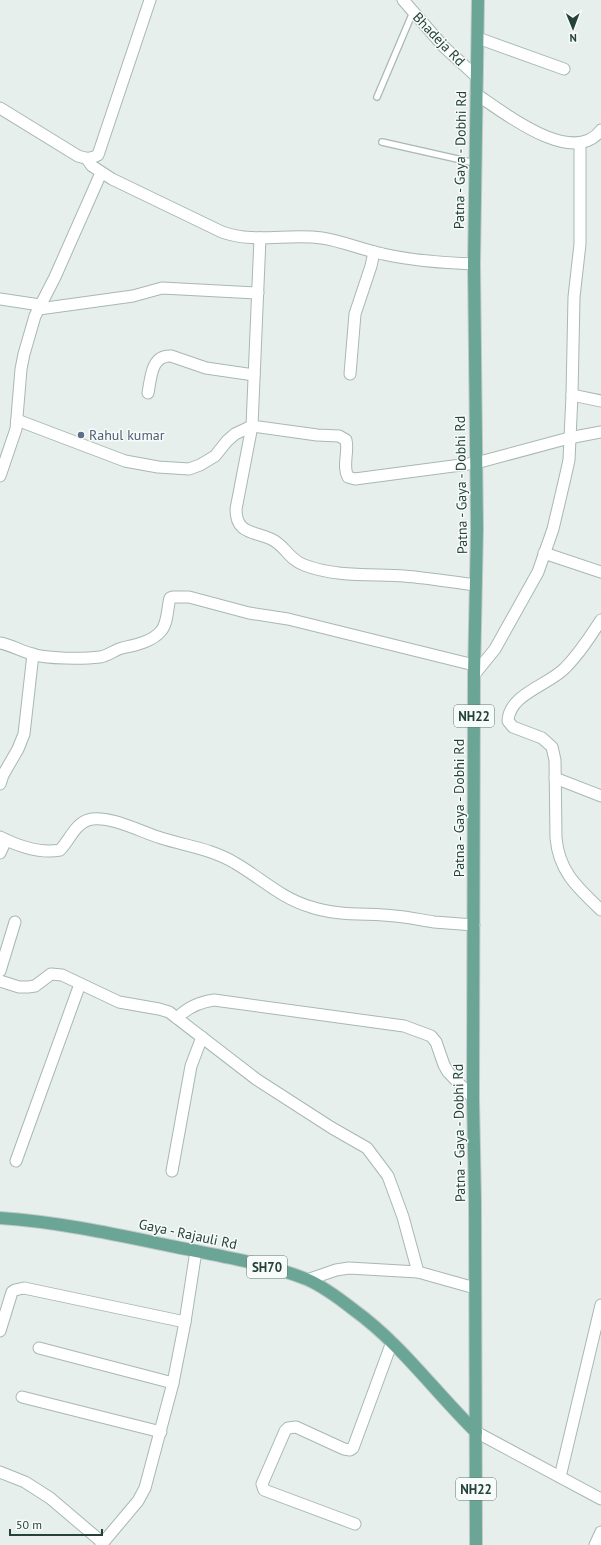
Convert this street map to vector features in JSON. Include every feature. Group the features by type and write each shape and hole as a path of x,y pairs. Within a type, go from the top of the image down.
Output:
{"main road":[{"name":"Patna - Gaya - Dobhi Rd","path":"476,1545 475,1201 473,1098 474,670 476,585 474,264 478,0"},
{"name":"Gaya - Rajauli Rd","path":"0,1218 72,1227 196,1251 253,1263 307,1280 355,1310 374,1325 392,1342 443,1399 476,1432"}],"street":[{"path":"0,108 78,156 87,159 98,155 102,147 150,0"},
{"name":"Bhadeja Rd","path":"403,0 444,47 476,77"},
{"path":"478,38 564,69"},
{"path":"476,94 523,125 558,140 570,143 580,143 589,140 601,130"},
{"path":"0,643 11,645 33,654 54,657 101,657 118,649 151,639 162,630 166,622 170,598 179,596 189,597 249,613 288,619 474,670 495,649 532,584 552,529 569,460 574,297 580,244 580,143"},
{"path":"87,159 92,166 101,173 235,237 322,238 374,252 428,262 474,264"},
{"path":"0,476 13,440 18,420 21,369 24,354 40,307 55,277 101,173"},
{"path":"260,238 252,426 236,509 236,518 239,525 243,528 273,539 281,545 294,560 305,565 339,573 404,576 476,585"},
{"path":"350,374 355,314 371,266 374,252"},
{"path":"0,298 40,307 133,296 162,288 258,293"},
{"path":"148,393 154,365 161,357 166,355 206,368 254,375"},
{"path":"572,395 601,401"},
{"path":"18,420 125,461 142,465 176,469 189,469 200,465 215,456 235,434 252,426 317,435 339,436 346,440 346,472 348,477 355,479 476,463 570,438 601,432"},
{"path":"544,553 601,572"},
{"path":"601,620 573,660 556,676 522,697 510,711 508,716 508,721 513,727 542,738 552,747 555,760 557,849 561,862 573,882 601,910"},
{"path":"0,784 24,734 33,654"},
{"path":"555,778 601,796"},
{"path":"0,854 3,839 36,850 51,852 60,850 79,824 87,820 99,818 219,855 236,863 290,900 312,908 343,914 395,916 433,922 474,925"},
{"path":"0,971 15,922"},
{"path":"0,981 19,987 35,986 47,976 56,974 62,975 119,1002 169,1012 256,1079 332,1128 367,1148 388,1176 403,1217 418,1272"},
{"path":"16,1161 80,984"},
{"path":"177,1018 196,1004 214,1000 404,1026 431,1036 436,1042 448,1072 473,1098"},
{"path":"172,1171 191,1066 202,1037"},
{"path":"0,1472 25,1482 50,1498 102,1544 138,1501 145,1488 173,1383 185,1322 196,1251"},
{"path":"307,1280 336,1270 349,1268 418,1272 475,1288"},
{"path":"0,1331 12,1292 24,1288 185,1322"},
{"path":"560,1477 601,1305"},
{"path":"355,1524 264,1490 262,1484 284,1431 288,1428 296,1427 344,1449 350,1450 353,1448 392,1342"},
{"path":"39,1348 173,1383"},
{"path":"22,1397 161,1432"},
{"path":"476,1432 601,1499"},
{"path":"595,1545 601,1532"}],"lane":[{"path":"377,97 413,12"},
{"path":"382,142 476,163"}],"place":[{"name":"Rahul kumar","path":"81,435"}]}
